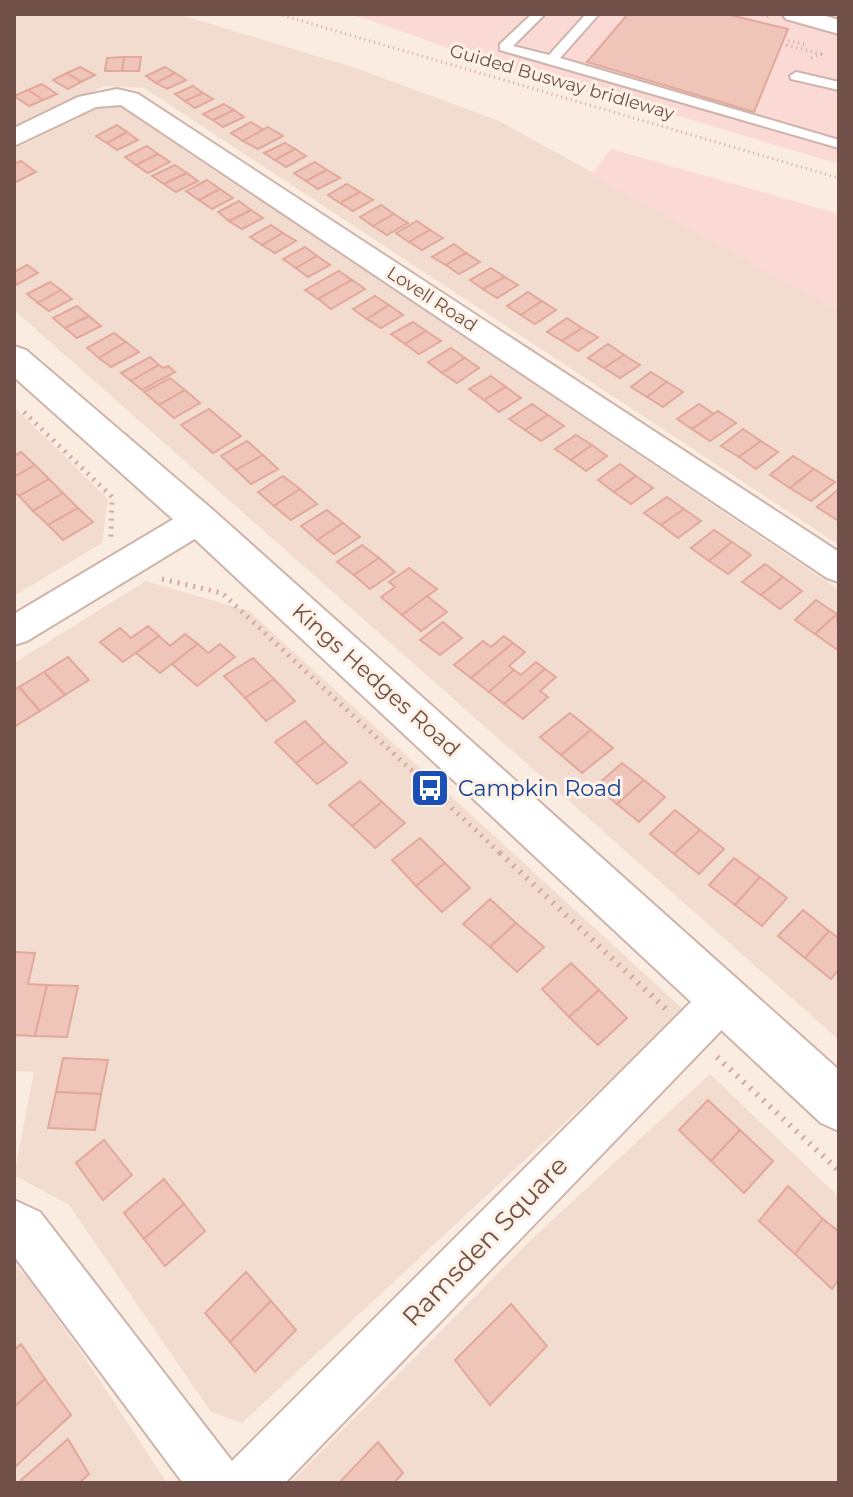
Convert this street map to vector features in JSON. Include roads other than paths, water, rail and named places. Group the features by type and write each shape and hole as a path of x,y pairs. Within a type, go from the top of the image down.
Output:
{"street":[{"path":"791,24 839,27"},
{"name":"Lovell Road","path":"14,138 101,96 117,95 129,99 839,569"},
{"name":"Kings Hedges Road","path":"14,358 199,520 706,1016 839,1105"},
{"path":"14,631 199,520"},
{"name":"Ramsden Square","path":"248,1483 706,1016"},
{"path":"14,1224 23,1229 216,1483"}],"lane":[{"path":"539,14 504,47 839,144"},
{"path":"552,60 593,14"},
{"path":"795,70 839,86"}],"place":[{"name":"Campkin Road","path":"430,788"}]}
